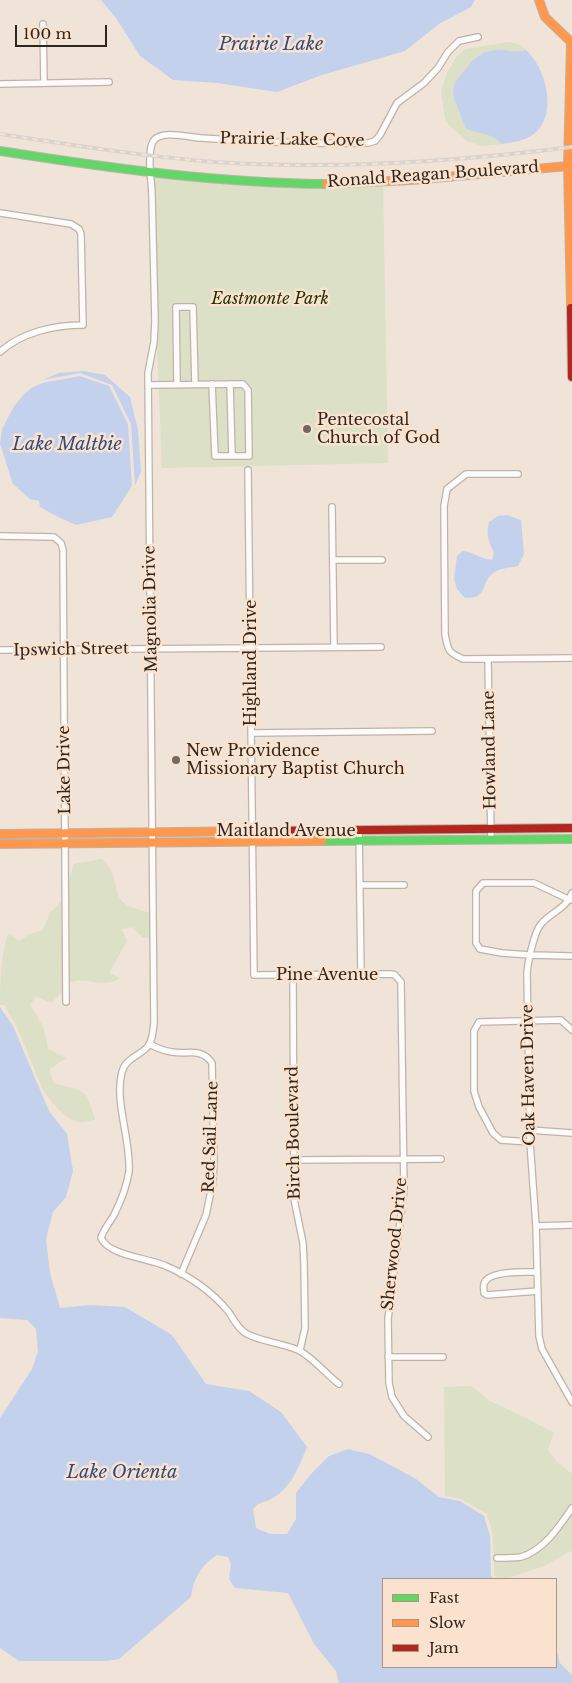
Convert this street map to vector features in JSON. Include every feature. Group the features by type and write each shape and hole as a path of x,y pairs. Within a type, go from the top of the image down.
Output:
{"main road":[{"path":"539,0 545,17 572,42 570,166 572,376"},
{"name":"Ronald Reagan Boulevard","path":"0,150 150,174 257,182 384,182 570,166"},
{"name":"Maitland Avenue","path":"0,834 572,828"},
{"name":"Maitland Avenue","path":"0,844 572,839"}],"street":[{"path":"43,24 44,83"},
{"name":"Prairie Lake Cove","path":"150,174 150,156 153,141 159,135 165,134 184,137 308,144 368,143 375,141 397,103 424,83 459,41 478,37"},
{"path":"0,84 109,82"},
{"name":"Magnolia Drive","path":"149,1044 153,1036 154,1023 148,373 154,342 155,322 150,174"},
{"path":"0,212 71,224 79,230 81,234 83,325 67,325 46,329 21,338 0,352"},
{"path":"177,384 176,307 194,307 195,384"},
{"path":"149,385 177,384 195,384 212,384 242,384 248,390 249,456 215,456 212,384"},
{"path":"230,384 232,456"},
{"name":"Highland Drive","path":"248,470 254,975"},
{"path":"518,474 466,474 447,489 444,506 445,634 448,649 451,654 463,659 572,658"},
{"path":"332,507 334,647"},
{"name":"Lake Drive","path":"0,536 49,536 58,540 63,550 66,1002"},
{"path":"333,560 382,560"},
{"name":"Ipswich Street","path":"0,650 381,647"},
{"name":"Howland Lane","path":"488,659 491,840"},
{"path":"251,733 432,732"},
{"path":"445,830 445,840"},
{"path":"359,831 361,974"},
{"path":"571,897 534,883 483,883 476,891 476,943 480,949 502,953 572,956"},
{"path":"360,886 404,885"},
{"name":"Oak Haven Drive","path":"571,897 557,912 540,924 530,955 527,973 529,1130 536,1226 539,1336 542,1350 572,1402"},
{"name":"Pine Avenue","path":"254,975 391,974 398,978"},
{"name":"Birch Boulevard","path":"293,975 294,1199 303,1243 304,1263 305,1328 300,1350"},
{"name":"Sherwood Drive","path":"398,978 401,986 404,1190 388,1319 389,1383 392,1397 404,1416 428,1437"},
{"path":"530,1142 501,1140 493,1133 479,1107 474,1091 474,1031 479,1022 561,1020 572,1030"},
{"path":"149,1044 129,1060 121,1074 122,1117 128,1151 129,1171 122,1199 101,1238 107,1247 152,1260 181,1274 213,1296 244,1332 251,1336 300,1350 339,1384"},
{"name":"Red Sail Lane","path":"149,1044 175,1053 199,1053 207,1056 212,1063 213,1181 206,1215 181,1274"},
{"path":"529,1130 572,1133"},
{"path":"294,1160 441,1159"},
{"path":"536,1226 572,1225"},
{"path":"537,1272 520,1271 501,1274 486,1280 484,1293 487,1295 538,1291"},
{"path":"388,1357 443,1357"},
{"path":"497,1558 521,1556 536,1549 554,1534 572,1508"}],"green space":[{"path":"510,42 521,45 526,50 515,53 502,50 460,76 455,82 453,90 454,99 461,117 502,144 482,146 467,141 449,125 445,118 441,91 447,73 456,57 466,49"},
{"name":"Eastmonte Park","path":"150,174 383,182 388,463 162,468"},
{"path":"102,859 111,870 118,894 124,903 150,913 150,938 143,938 132,927 122,929 127,941 109,973 120,978 106,983 83,980 70,983 69,881 74,864"},
{"path":"62,901 63,991 51,1003 36,996 30,1005 44,1028 48,1049 66,1058 49,1070 54,1083 83,1092 89,1101 95,1119 83,1122 73,1120 63,1114 46,1095 16,1025 4,1005 0,1005 4,948 9,933 19,941 30,934 43,930 50,913"},
{"path":"471,1386 490,1401 554,1433 548,1450 557,1462 572,1474 572,1502 552,1532 534,1546 520,1553 494,1555 493,1535 487,1514 461,1499 445,1496 444,1387"},
{"path":"572,1514 572,1550 546,1565 508,1578 498,1578 494,1575 494,1562 515,1561 530,1557 544,1548 557,1535"}],"water":[{"name":"Prairie Lake","path":"101,0 475,0 471,7 439,24 405,51 322,75 277,92 217,83 173,80 140,56 116,18"},
{"path":"495,50 517,52 526,50 533,58 544,79 548,103 542,124 535,133 515,142 502,144 490,136 466,129 454,99 453,90 455,82 473,60 485,52"},
{"path":"84,371 105,375 130,397 138,430 141,471 135,486 131,424 112,385 80,373 43,380 59,373"},
{"name":"Lake Maltbie","path":"80,376 109,386 128,424 132,486 112,517 76,525 40,507 39,501 30,499 13,484 0,444 2,429 13,408 23,395 33,387 43,383"},
{"path":"507,515 521,520 524,554 518,566 495,572 488,578 481,594 465,598 457,589 454,579 457,556 463,551 492,560 494,552 488,538 489,522 498,516"},
{"name":"Lake Orienta","path":"0,1007 13,1026 49,1111 67,1134 73,1171 66,1197 53,1212 46,1239 50,1273 60,1308 90,1305 125,1307 172,1335 206,1384 249,1391 281,1412 307,1447 294,1475 285,1488 273,1498 260,1503 253,1509 256,1528 270,1534 287,1534 296,1519 296,1493 329,1456 348,1449 369,1454 416,1479 439,1497 460,1501 484,1516 490,1536 491,1576 493,1578 382,1578 382,1668 557,1668 557,1652 560,1663 572,1675 572,1683 339,1683 336,1671 314,1644 288,1593 235,1588 229,1579 231,1564 228,1557 217,1555 202,1568 194,1584 191,1597 119,1659 107,1661 19,1661 0,1648 0,1418 32,1369 38,1351 36,1329 27,1320 0,1318"}],"railway":[{"path":"0,134 160,157 259,164 349,165 393,163 483,157 572,147"}],"traffic: fast":[{"path":"0,151 162,174 244,181 326,184"},
{"path":"322,841 572,839"}],"traffic: slow":[{"path":"539,0 545,17 571,42 568,166 571,308"},
{"path":"326,184 412,180 568,166"},
{"path":"0,834 266,831"},
{"path":"0,844 322,841"}],"traffic: jam":[{"path":"571,308 572,377"},
{"path":"266,831 572,828"}],"place":[{"name":"Pentecostal Church of God","path":"307,429"},
{"name":"New Providence Missionary Baptist Church","path":"176,760"}]}
